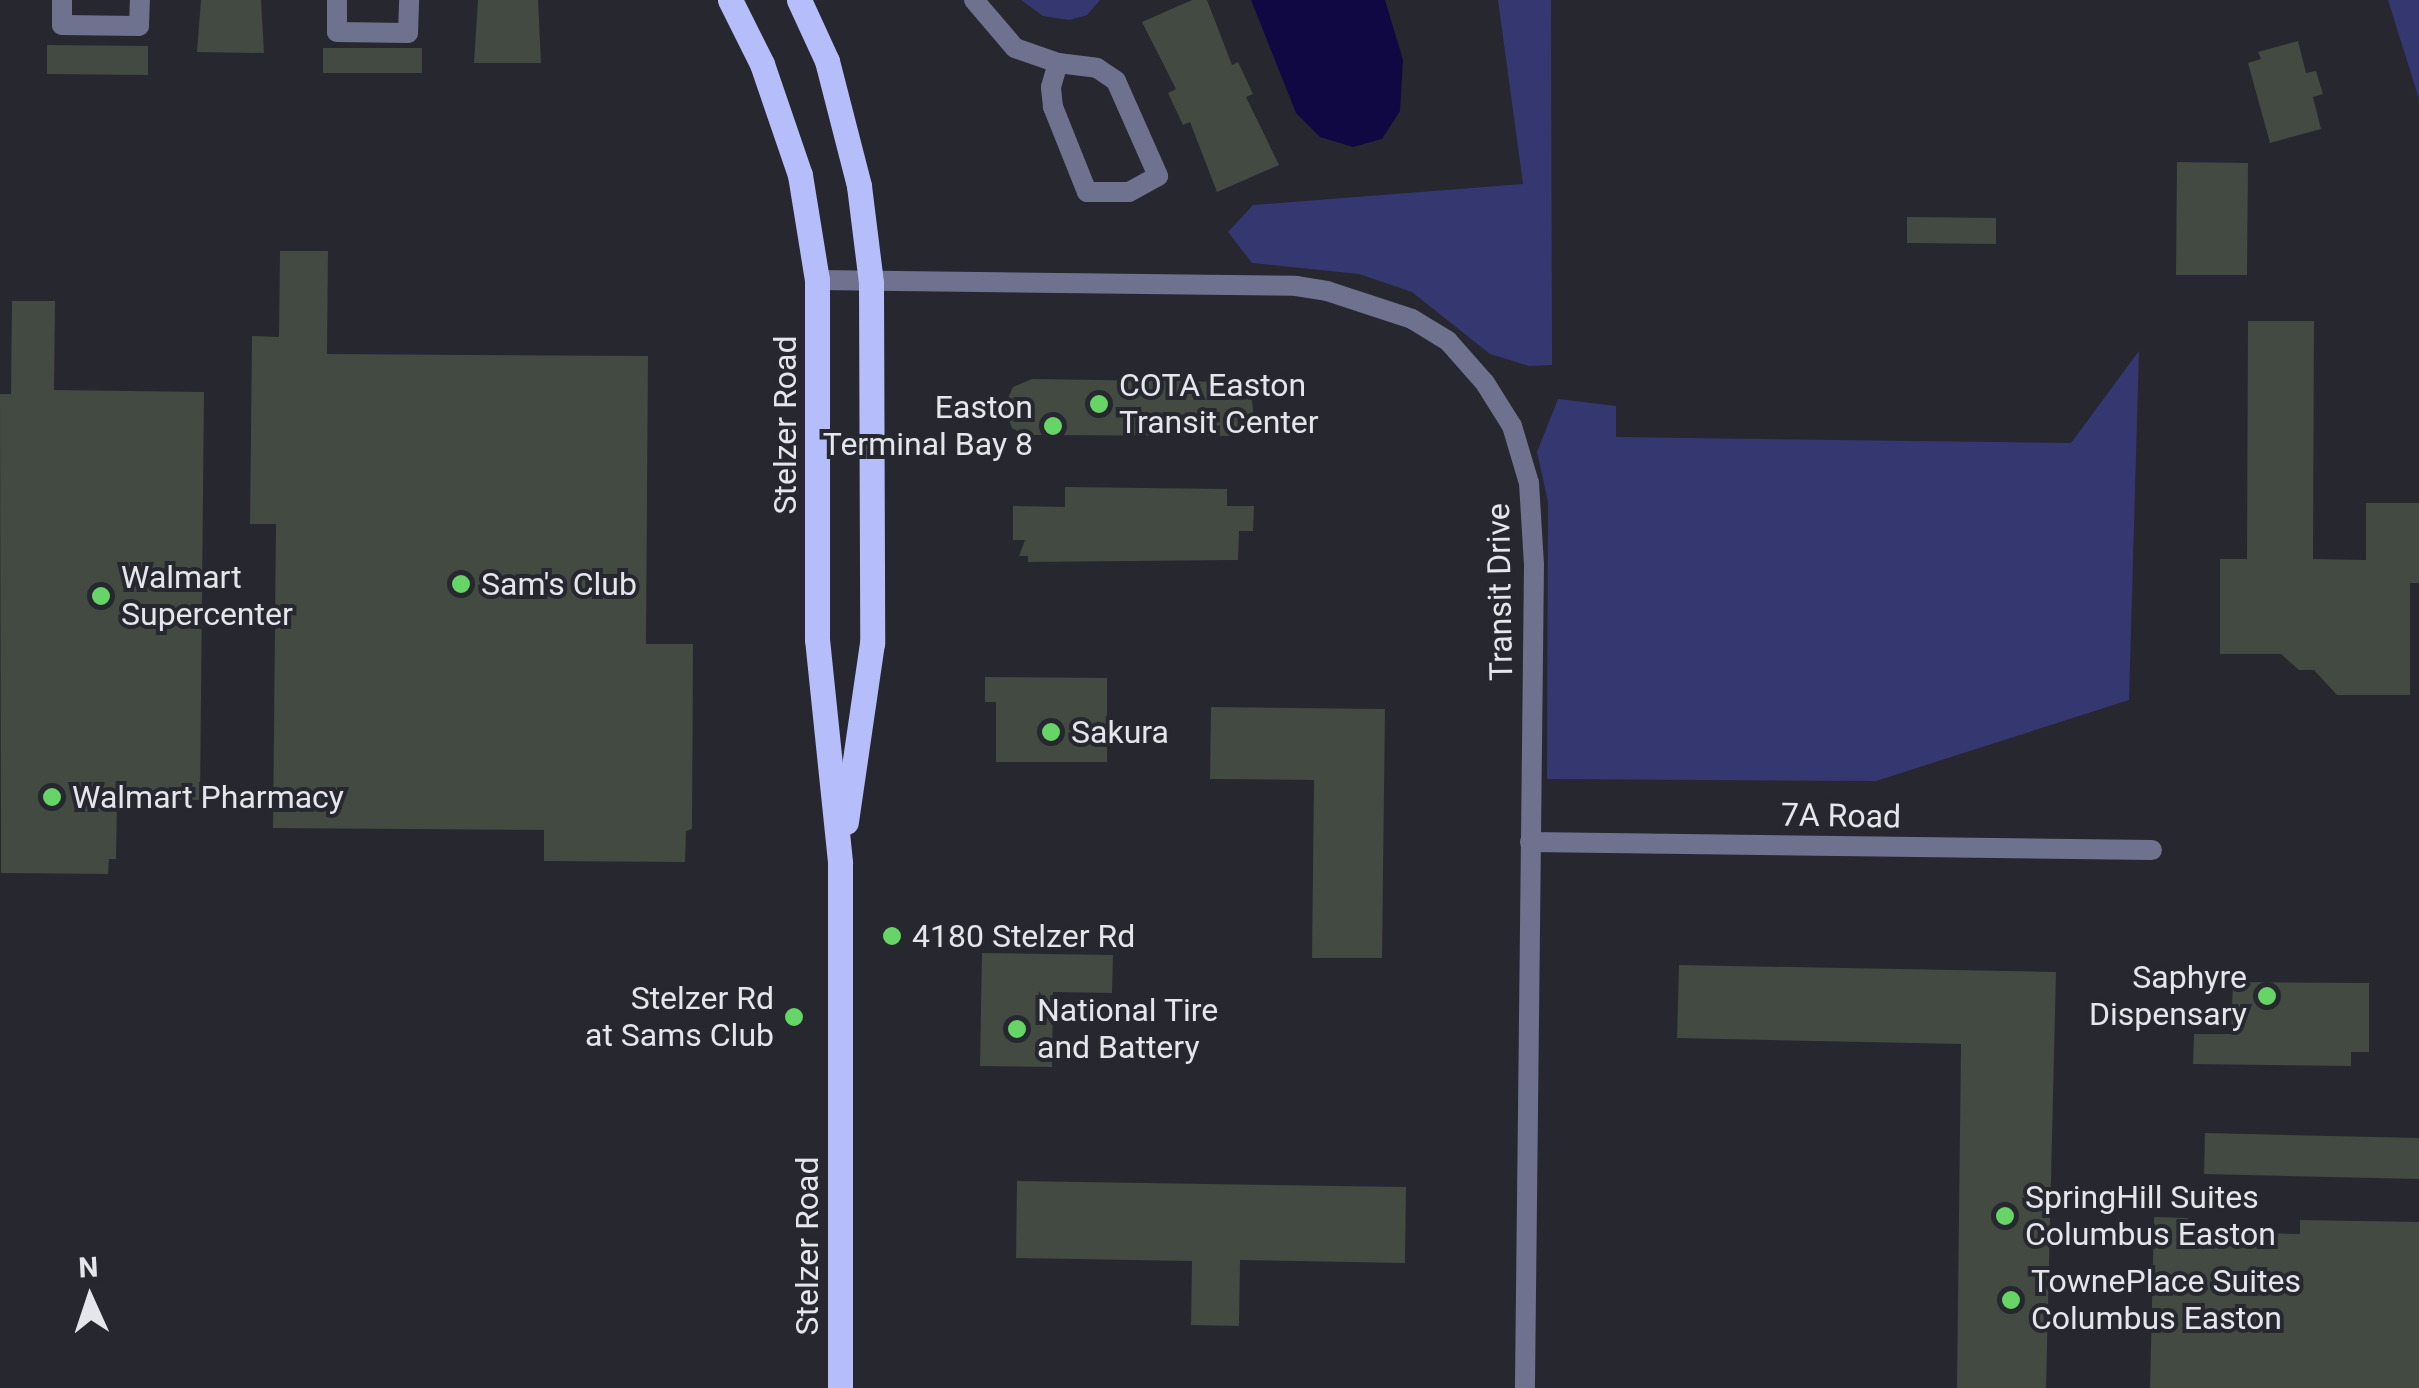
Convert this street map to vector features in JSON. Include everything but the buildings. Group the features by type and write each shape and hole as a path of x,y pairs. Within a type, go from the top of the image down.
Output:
{"main road":[{"name":"Stelzer Road","path":"730,0 762,64 800,175 817,280 817,639 840,863 840,1388"},
{"name":"Stelzer Road","path":"799,0 832,79 859,186 872,283 872,643 840,863"}],"street":[{"path":"62,0 62,25 140,26 140,0"},
{"path":"337,0 337,32 408,33 408,0"},
{"path":"974,0 1015,48 1058,62 1097,68 1116,81 1158,176 1129,192 1086,192 1053,107 1051,87 1058,62"},
{"name":"Transit Drive","path":"817,280 1296,286 1326,291 1412,319 1448,341 1485,384 1512,426 1529,483 1534,564 1524,1388"},
{"name":"7A Road","path":"1530,842 2152,850"}],"shaded area":[{"path":"1021,0 1100,0 1087,15 1069,20 1043,16"},
{"path":"1251,0 1385,0 1403,60 1400,111 1382,139 1353,147 1320,137 1296,113"},
{"path":"1498,0 1551,0 1552,365 1529,366 1490,354 1412,292 1359,274 1252,263 1228,232 1253,205 1523,184"},
{"path":"2388,0 2419,0 2419,99"},
{"path":"2139,351 2129,700 1876,781 1547,779 1548,502 1537,452 1558,399 1616,406 1616,437 2071,443"}],"place":[{"name":"COTA Easton Transit Center","path":"1099,404"},
{"name":"Easton Terminal Bay 8","path":"1053,426"},
{"name":"Sam's Club","path":"461,584"},
{"name":"Walmart Supercenter","path":"101,596"},
{"name":"Sakura","path":"1051,732"},
{"name":"Walmart Pharmacy","path":"52,797"},
{"name":"4180 Stelzer Rd","path":"892,936"},
{"name":"Saphyre Dispensary","path":"2267,996"},
{"name":"Stelzer Rd at Sams Club","path":"794,1017"},
{"name":"National Tire and Battery","path":"1017,1029"},
{"name":"SpringHill Suites Columbus Easton","path":"2005,1216"},
{"name":"TownePlace Suites Columbus Easton","path":"2011,1300"}]}
